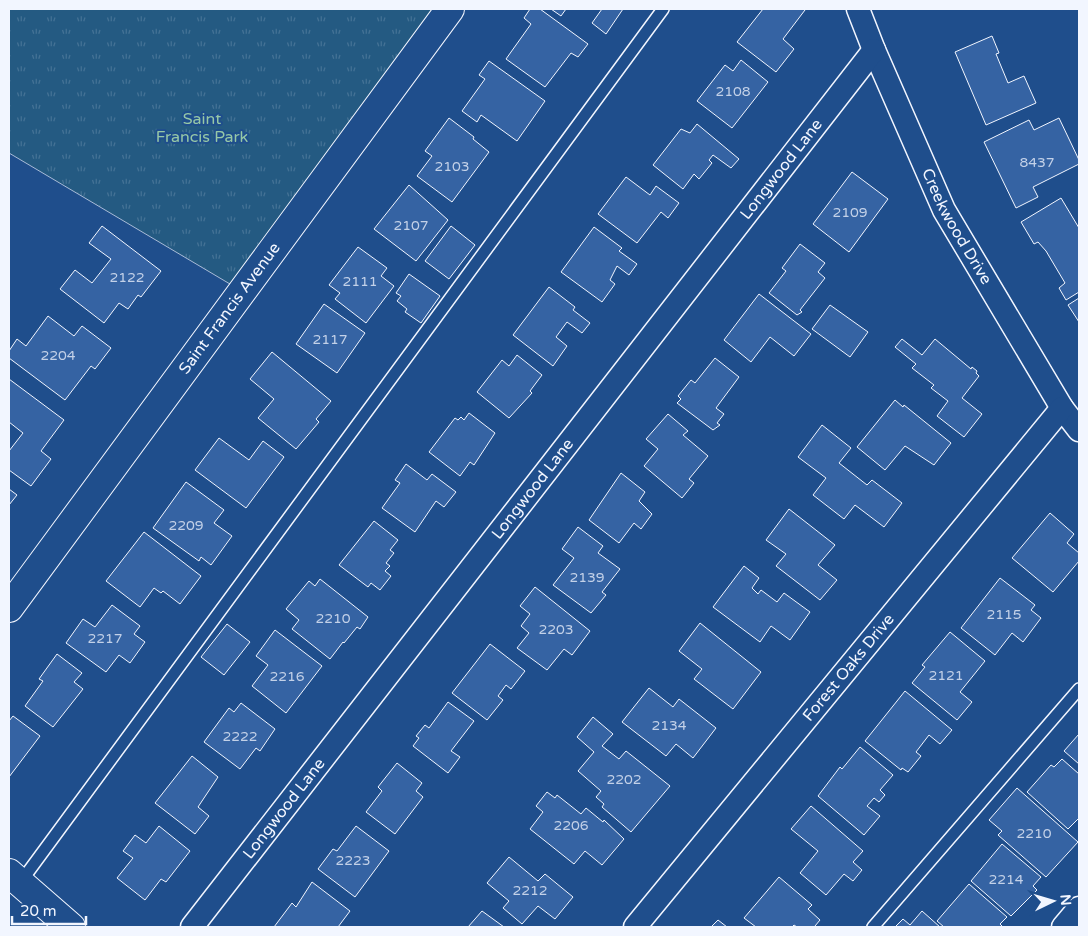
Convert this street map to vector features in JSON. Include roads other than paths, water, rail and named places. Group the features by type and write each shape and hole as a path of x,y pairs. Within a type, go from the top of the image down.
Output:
{"street":[{"name":"Saint Francis Avenue","path":"9,608 450,9"},
{"name":"Creekwood Drive","path":"858,9 944,210 1062,408 1079,430"},
{"name":"Longwood Lane","path":"192,927 874,50"},
{"name":"Forest Oaks Drive","path":"635,927 1062,408"},
{"path":"14,878 71,927"},
{"path":"1063,927 1079,908"}],"lane":[{"path":"14,878 663,9"},
{"path":"873,927 1079,689"}],"park label":[{"name":"Saint Francis Park","path":"202,128"}]}
